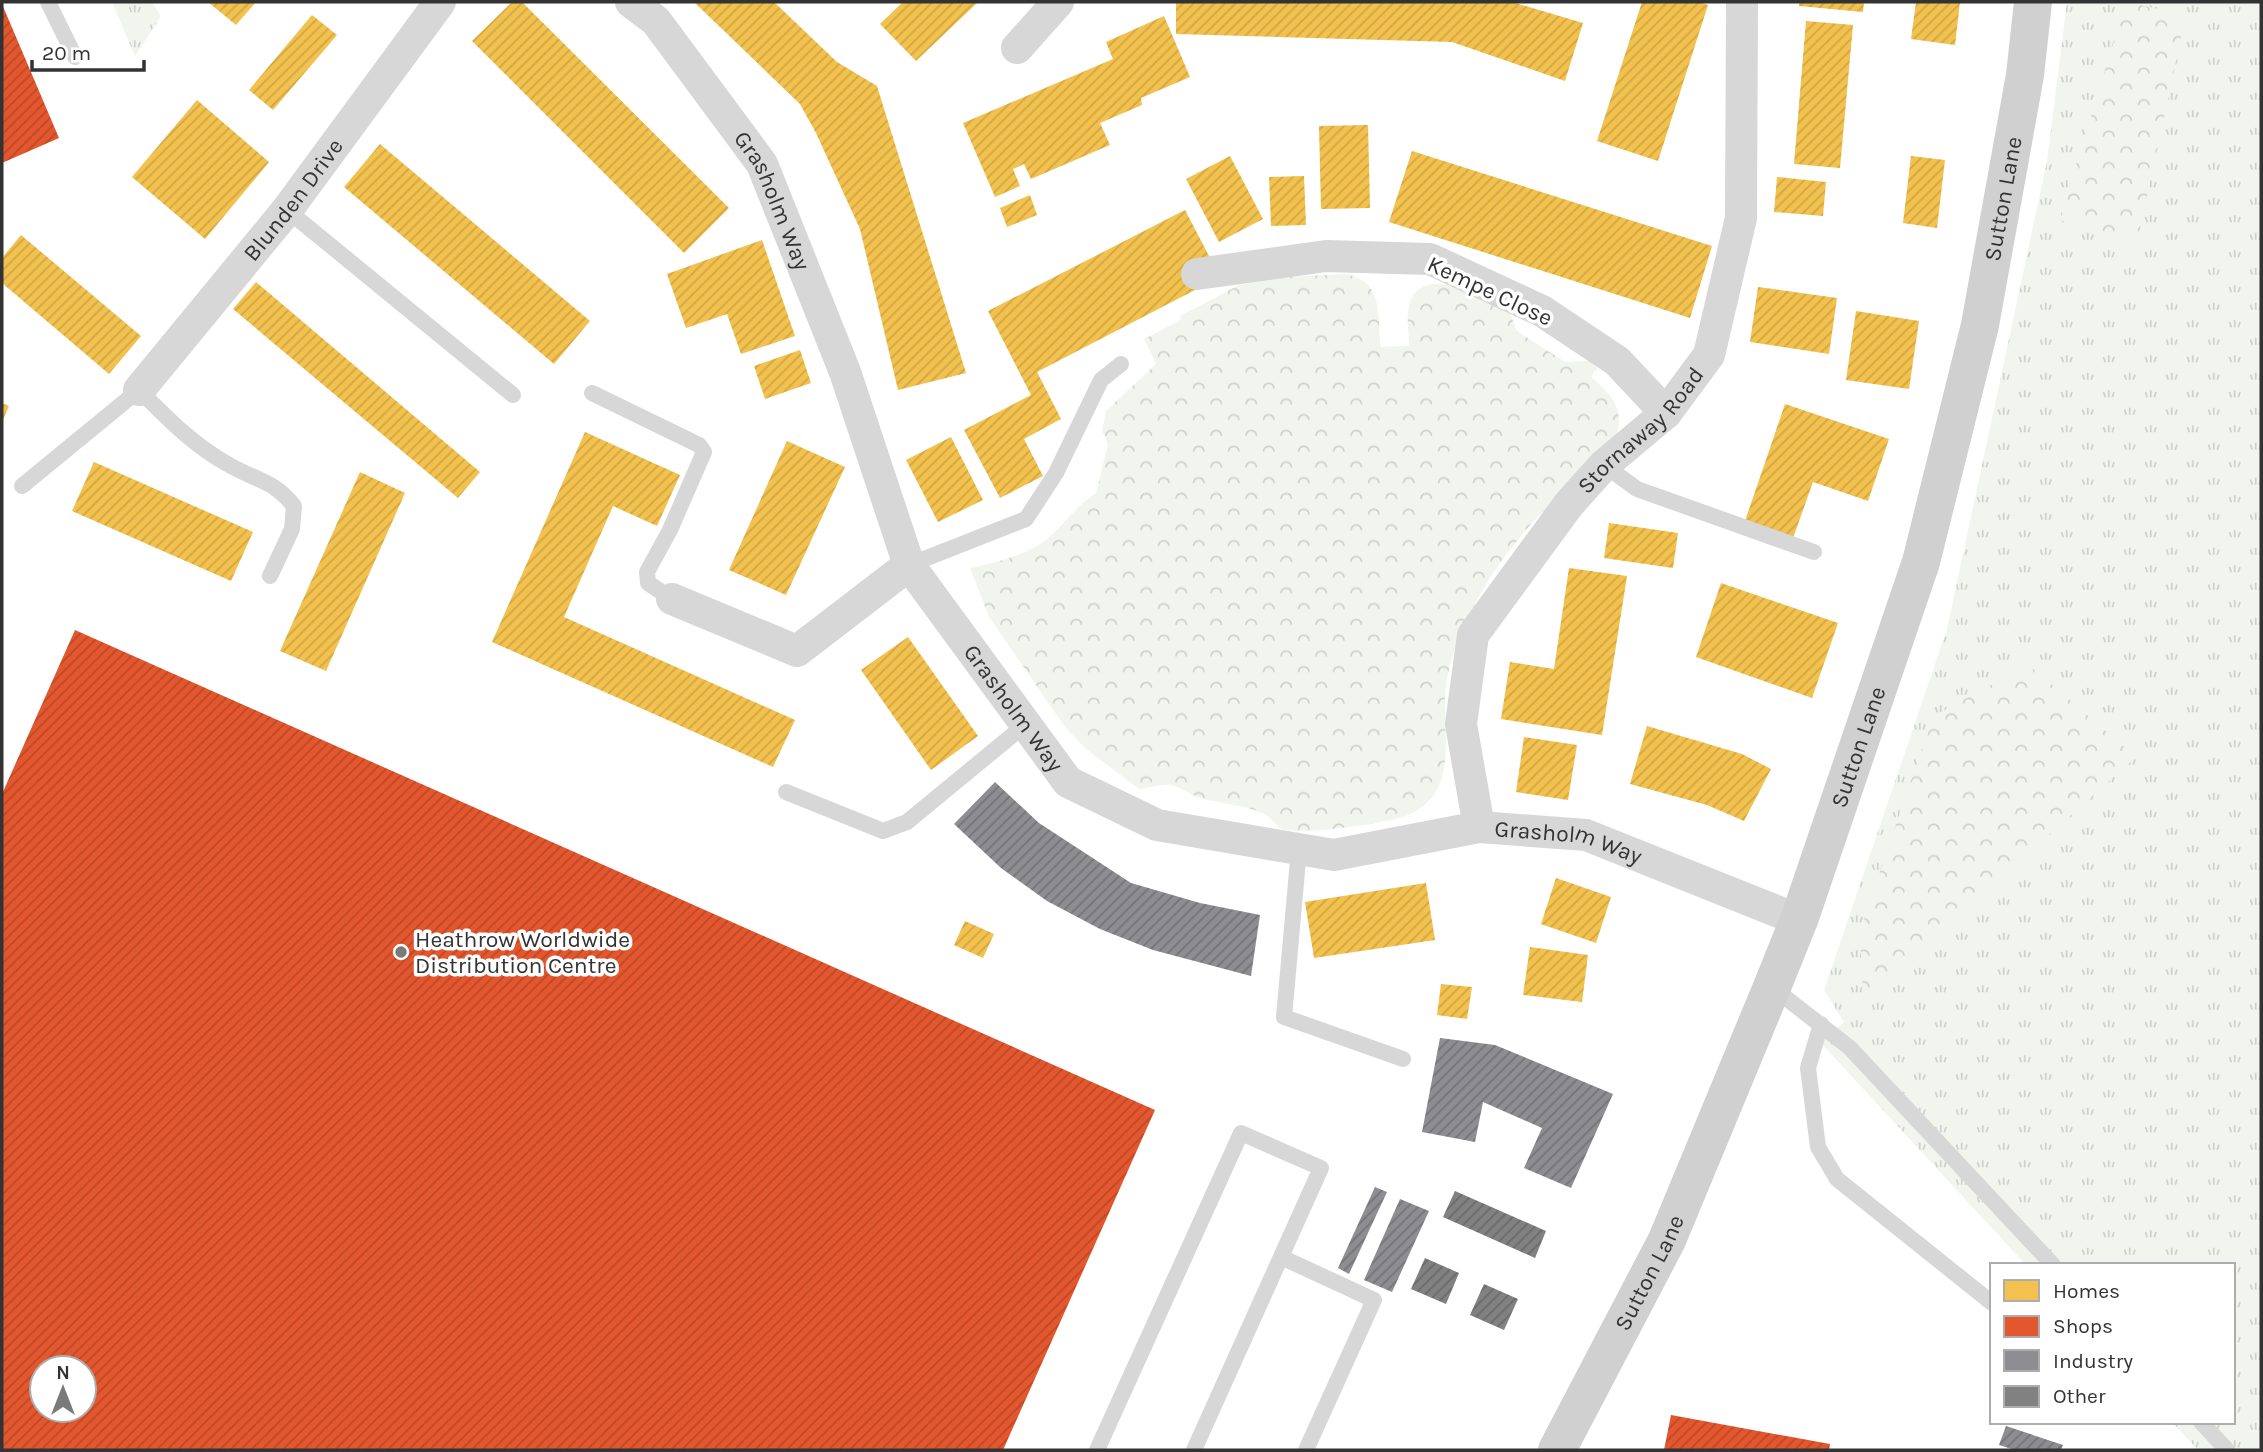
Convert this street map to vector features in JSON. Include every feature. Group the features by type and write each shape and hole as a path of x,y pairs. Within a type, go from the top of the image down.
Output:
{"street":[{"name":"Blunden Drive","path":"138,390 287,210 440,2"},
{"name":"Grasholm Way","path":"631,2 656,21 762,164 845,372 909,565 1068,782 1157,825 1334,855 1479,827 1586,835 1799,920"},
{"path":"1017,48 1058,2"},
{"name":"Stornaway Road","path":"1479,827 1461,724 1473,635 1569,505 1604,465 1667,413 1709,355 1741,218 1742,2"},
{"name":"Sutton Lane","path":"1556,1450 1667,1240 1772,987 1799,920 1921,562 1980,325 2025,75 2033,2"},
{"name":"Kempe Close","path":"1197,274 1326,256 1430,259 1542,311 1617,361 1667,413"},
{"path":"672,599 797,651 909,565"}],"lane":[{"path":"48,2 75,57"},
{"path":"287,210 513,395"},
{"path":"909,565 1026,519 1056,473 1101,380 1121,363"},
{"path":"22,486 138,390 203,448 232,467 281,490 294,506 292,529 270,576"},
{"path":"592,393 699,446 704,452 670,530 647,572 648,583 672,599"},
{"path":"1604,465 1637,489 1815,552"},
{"path":"786,792 883,831 907,822 1026,724"},
{"path":"1299,849 1284,1017 1403,1059"},
{"path":"1772,987 1850,1048 2051,1263"},
{"path":"1821,1024 1808,1068 1818,1147 1837,1179 1990,1301"},
{"path":"1097,1450 1241,1133 1321,1168 1194,1450"},
{"path":"1281,1257 1374,1300 1306,1450"},
{"path":"2203,1424 2227,1450"}],"green space":[{"path":"112,2 152,2 161,16 135,56"},
{"path":"2067,2 2261,2 2261,1450 2198,1450 2174,1424 2235,1424 2235,1263 2024,1263 1821,1043 1844,1022 1824,990 1947,629 2047,161"},
{"path":"2126,2 2186,15 2137,243 2059,220"},
{"path":"1345,274 1358,278 1373,292 1381,347 1409,346 1409,307 1415,293 1425,286 1452,286 1508,308 1517,331 1565,362 1589,361 1597,368 1591,377 1613,400 1619,421 1614,441 1606,453 1533,522 1481,592 1458,640 1447,678 1446,756 1443,774 1437,790 1426,804 1408,815 1384,822 1345,828 1292,831 1282,829 1265,814 1255,810 1200,798 1175,786 1139,789 1086,749 1065,727 989,617 970,568 1034,548 1052,535 1096,493 1108,444 1102,431 1106,411 1156,364 1144,339 1181,320 1180,316 1239,285 1288,277"},
{"path":"2029,665 2136,757 1863,1001 1860,930 1933,716"}],"building: Homes":[{"path":"208,2 256,2 236,25"},
{"path":"512,2 522,2 729,208 684,253 472,41"},
{"path":"694,2 774,2 837,62 877,86 966,373 898,390 860,229 816,133 800,104"},
{"path":"903,2 978,2 916,61 880,24"},
{"path":"1176,2 1512,2 1583,23 1565,81 1452,42 1176,34"},
{"path":"1642,2 1699,2 1708,5 1658,161 1597,141"},
{"path":"1799,2 1864,2 1863,12 1799,6"},
{"path":"1916,2 1960,2 1955,45 1911,39"},
{"path":"312,15 337,35 273,110 249,90"},
{"path":"1164,16 1190,77 1141,98 1142,105 1100,123 1110,145 1031,179 1024,164 1013,169 1020,186 995,197 963,123 1113,59 1106,42"},
{"path":"1806,21 1853,25 1840,168 1794,164"},
{"path":"197,100 269,162 205,239 132,177"},
{"path":"1368,125 1370,208 1321,209 1319,126"},
{"path":"380,144 590,321 554,364 344,187"},
{"path":"1412,151 1712,246 1690,318 1389,222"},
{"path":"1230,156 1263,219 1219,242 1186,179"},
{"path":"1911,156 1945,160 1937,228 1903,223"},
{"path":"1304,176 1306,225 1271,226 1269,177"},
{"path":"1777,177 1826,182 1823,216 1774,212"},
{"path":"1030,195 1037,215 1007,227 1000,208"},
{"path":"1185,210 1220,277 1037,372 1061,419 1024,439 1043,476 1000,498 964,430 1031,395 988,311"},
{"path":"21,235 141,336 109,374 2,283 2,258"},
{"path":"762,240 795,336 741,354 727,314 686,328 667,274"},
{"path":"256,282 480,472 458,498 233,309"},
{"path":"1758,287 1837,298 1829,354 1750,342"},
{"path":"1856,311 1919,321 1909,389 1846,380"},
{"path":"800,350 811,383 765,399 754,366"},
{"path":"2,403 9,406 2,422"},
{"path":"1785,404 1889,439 1868,501 1813,482 1792,541 1744,524"},
{"path":"585,432 680,475 657,526 613,506 564,617 795,720 773,767 492,642"},
{"path":"951,437 983,500 938,522 906,460"},
{"path":"787,441 845,467 786,595 729,570"},
{"path":"94,462 253,532 231,581 72,511"},
{"path":"360,472 405,493 326,671 280,651"},
{"path":"1609,523 1678,533 1673,568 1604,558"},
{"path":"1569,568 1627,576 1602,735 1501,719 1510,662 1554,669"},
{"path":"1721,583 1838,623 1812,698 1696,657"},
{"path":"908,637 978,736 931,770 861,670"},
{"path":"1647,726 1742,754 1771,769 1744,821 1707,805 1630,784"},
{"path":"1524,737 1577,745 1568,800 1516,792"},
{"path":"1556,878 1611,897 1596,943 1541,924"},
{"path":"1426,883 1435,940 1314,958 1305,902"},
{"path":"965,921 994,934 983,958 954,945"},
{"path":"1530,947 1588,955 1582,1002 1523,995"},
{"path":"1441,984 1472,987 1467,1019 1437,1015"}],"building: Shops":[{"path":"2,4 59,138 2,163"},
{"name":"Heathrow Worldwide Distribution Centre","path":"75,630 1155,1110 1003,1450 2,1450 2,794"},
{"path":"1671,1415 1830,1444 1829,1450 1664,1450"}],"building: Industry":[{"path":"995,782 1039,823 1131,883 1200,903 1260,915 1251,976 1153,950 1100,929 1047,901 1001,868 954,824"},
{"path":"1440,1038 1495,1045 1613,1094 1571,1188 1524,1168 1542,1128 1483,1102 1475,1142 1422,1132"},
{"path":"1375,1187 1387,1192 1349,1274 1338,1268"},
{"path":"1400,1199 1429,1211 1392,1292 1364,1280"},
{"path":"2006,1426 2063,1445 2061,1450 2015,1450 1999,1445"}],"building: Other":[{"path":"1455,1191 1546,1231 1535,1258 1443,1217"},
{"path":"1425,1258 1459,1273 1446,1304 1411,1289"},
{"path":"1484,1284 1518,1299 1504,1330 1470,1315"}],"place":[{"name":"Heathrow Worldwide Distribution Centre","path":"401,952"}]}
